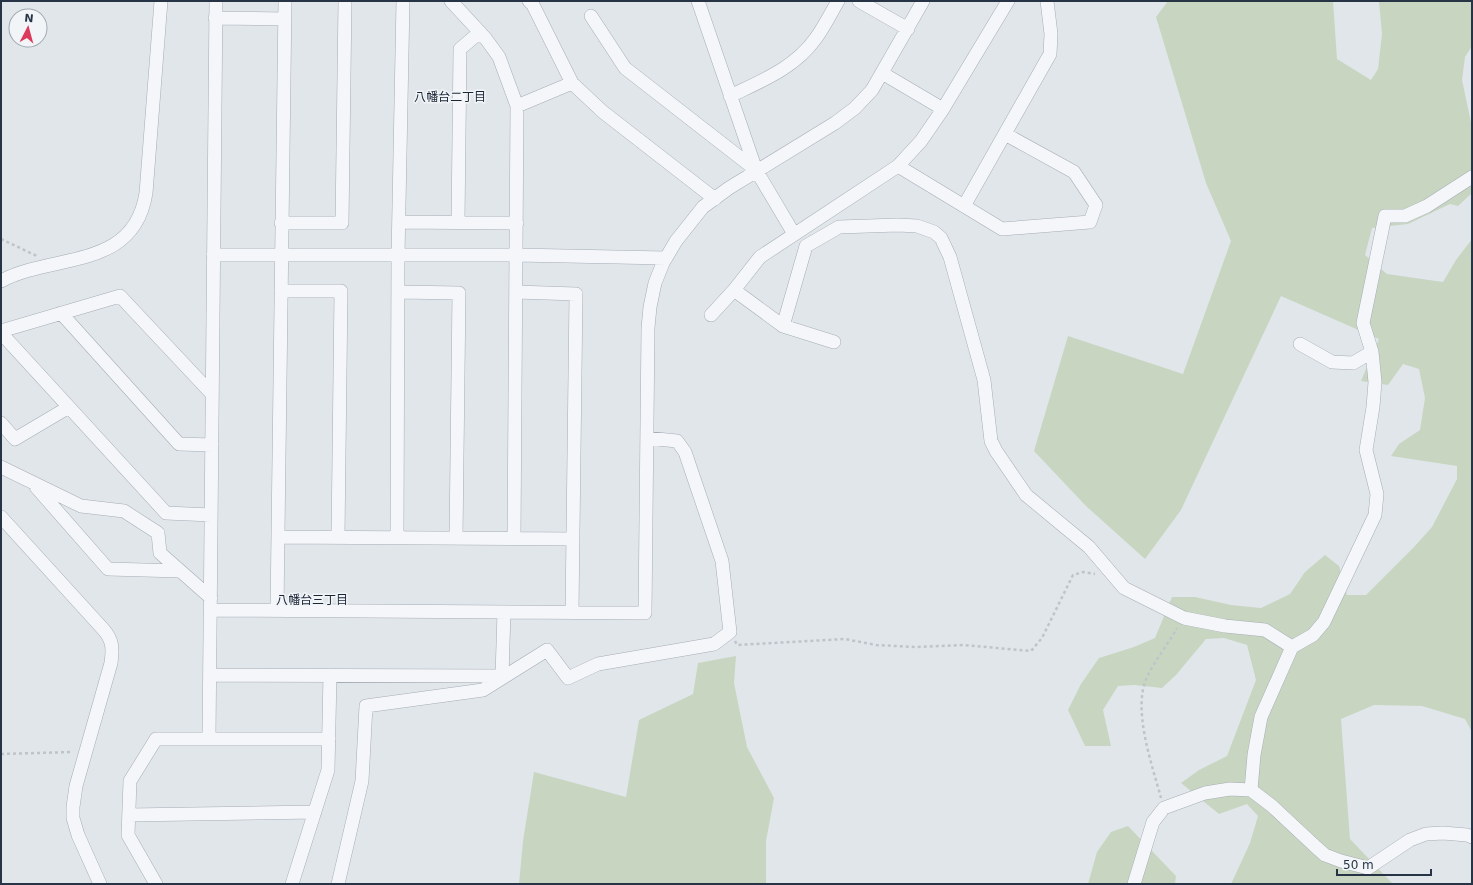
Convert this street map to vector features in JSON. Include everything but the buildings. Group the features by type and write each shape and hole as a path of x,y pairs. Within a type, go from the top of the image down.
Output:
{"street":[{"path":"1,281 18,273 93,255 108,248 126,234 141,214 146,193 161,1"},
{"path":"209,739 216,1"},
{"path":"277,610 285,1"},
{"path":"281,223 342,224 345,1"},
{"path":"397,538 398,256 403,1"},
{"path":"451,1 480,32 499,57 517,106 514,538"},
{"path":"529,1 533,5 572,83 603,112 715,199"},
{"path":"698,1 756,170 794,234"},
{"path":"730,96 777,74 796,59 816,39 838,1"},
{"path":"859,1 908,29"},
{"path":"1,467 81,506 124,511 158,533 160,553 180,571 210,604 277,610 645,612 648,328 655,283 663,264 676,241 704,207 756,170 835,123 855,108 872,90 923,1"},
{"path":"711,315 734,290 760,257 898,166 921,141 943,109 1008,1"},
{"path":"964,206 1050,54 1051,34 1047,1"},
{"path":"591,16 626,68 756,170"},
{"path":"215,18 284,19"},
{"path":"458,222 460,50 480,32"},
{"path":"882,72 943,109"},
{"path":"517,106 572,83"},
{"path":"898,166 1002,229 1090,222 1096,204 1074,172 1005,134"},
{"path":"1251,790 1254,755 1261,717 1292,647 1313,635 1324,622 1375,516 1377,494 1366,450 1373,407 1375,382 1372,352 1363,323 1385,216 1405,216 1428,206 1446,196 1472,177"},
{"path":"399,222 517,223"},
{"path":"783,326 806,246 839,227 898,225 917,226 934,232 941,238 950,257 984,380 991,441 996,451 1026,495 1089,547 1124,588 1184,618 1225,626 1265,630 1292,647"},
{"path":"213,254 398,256 516,255 666,258"},
{"path":"734,290 783,326 834,342"},
{"path":"281,291 341,291 338,537"},
{"path":"398,292 459,293 456,538"},
{"path":"516,292 576,294 572,612"},
{"path":"211,515 166,513 1,332 120,296 212,394"},
{"path":"61,313 180,444 212,445"},
{"path":"1300,344 1332,362 1353,363 1372,352"},
{"path":"1,423 15,439 69,407"},
{"path":"338,884 362,781 366,706 483,690 502,676 547,650 568,678 598,664 714,644 730,632 722,561 685,452 676,441 647,438"},
{"path":"32,482 108,569 180,571"},
{"path":"1,517 103,629 112,642 111,663 76,786 73,818 85,853 100,884"},
{"path":"278,537 573,539"},
{"path":"502,676 504,612"},
{"path":"210,675 502,676"},
{"path":"292,884 328,770 330,675"},
{"path":"156,884 128,835 130,781 156,739 329,739"},
{"path":"1134,884 1153,822 1164,808 1205,793 1230,789 1251,790 1272,806 1325,854 1368,868 1410,840 1426,834 1443,833 1467,835 1472,837"},
{"path":"129,815 315,812"}],"path":[{"path":"1,239 55,264"},
{"path":"730,632 737,645 845,639 876,646 915,647 963,645 1031,651 1042,638 1073,575 1083,572 1114,577"},
{"path":"1164,808 1143,729 1142,699 1147,676 1184,618"},
{"path":"1,754 86,751"}],"green space":[{"path":"1168,1 1333,1 1337,59 1371,80 1378,69 1382,34 1379,1 1472,1 1472,46 1465,57 1462,80 1472,127 1472,193 1458,206 1450,204 1408,224 1372,228 1365,255 1387,274 1443,282 1456,260 1472,239 1472,732 1465,719 1422,706 1374,705 1341,719 1350,839 1393,884 1231,884 1250,843 1258,816 1247,804 1219,814 1181,783 1199,770 1227,756 1256,680 1247,645 1224,638 1206,639 1176,675 1162,688 1134,685 1118,686 1103,710 1111,746 1085,746 1068,710 1081,684 1099,658 1134,647 1155,638 1172,597 1195,597 1231,605 1261,608 1290,594 1305,572 1325,555 1339,566 1347,595 1366,595 1432,527 1457,479 1457,466 1391,456 1399,444 1420,430 1425,398 1419,369 1403,364 1388,385 1361,381 1379,339 1281,296 1181,510 1145,559 1086,506 1034,451 1068,336 1183,374 1231,241 1206,183 1156,17"},
{"path":"736,656 734,683 747,747 774,798 766,841 766,884 519,884 523,841 534,772 626,797 639,720 693,694 698,663"},
{"path":"1128,826 1176,876 1175,884 1088,884 1097,852 1111,832"}],"district":[{"name":"八幡台二丁目","path":"450,97"},
{"name":"八幡台三丁目","path":"312,600"}]}
